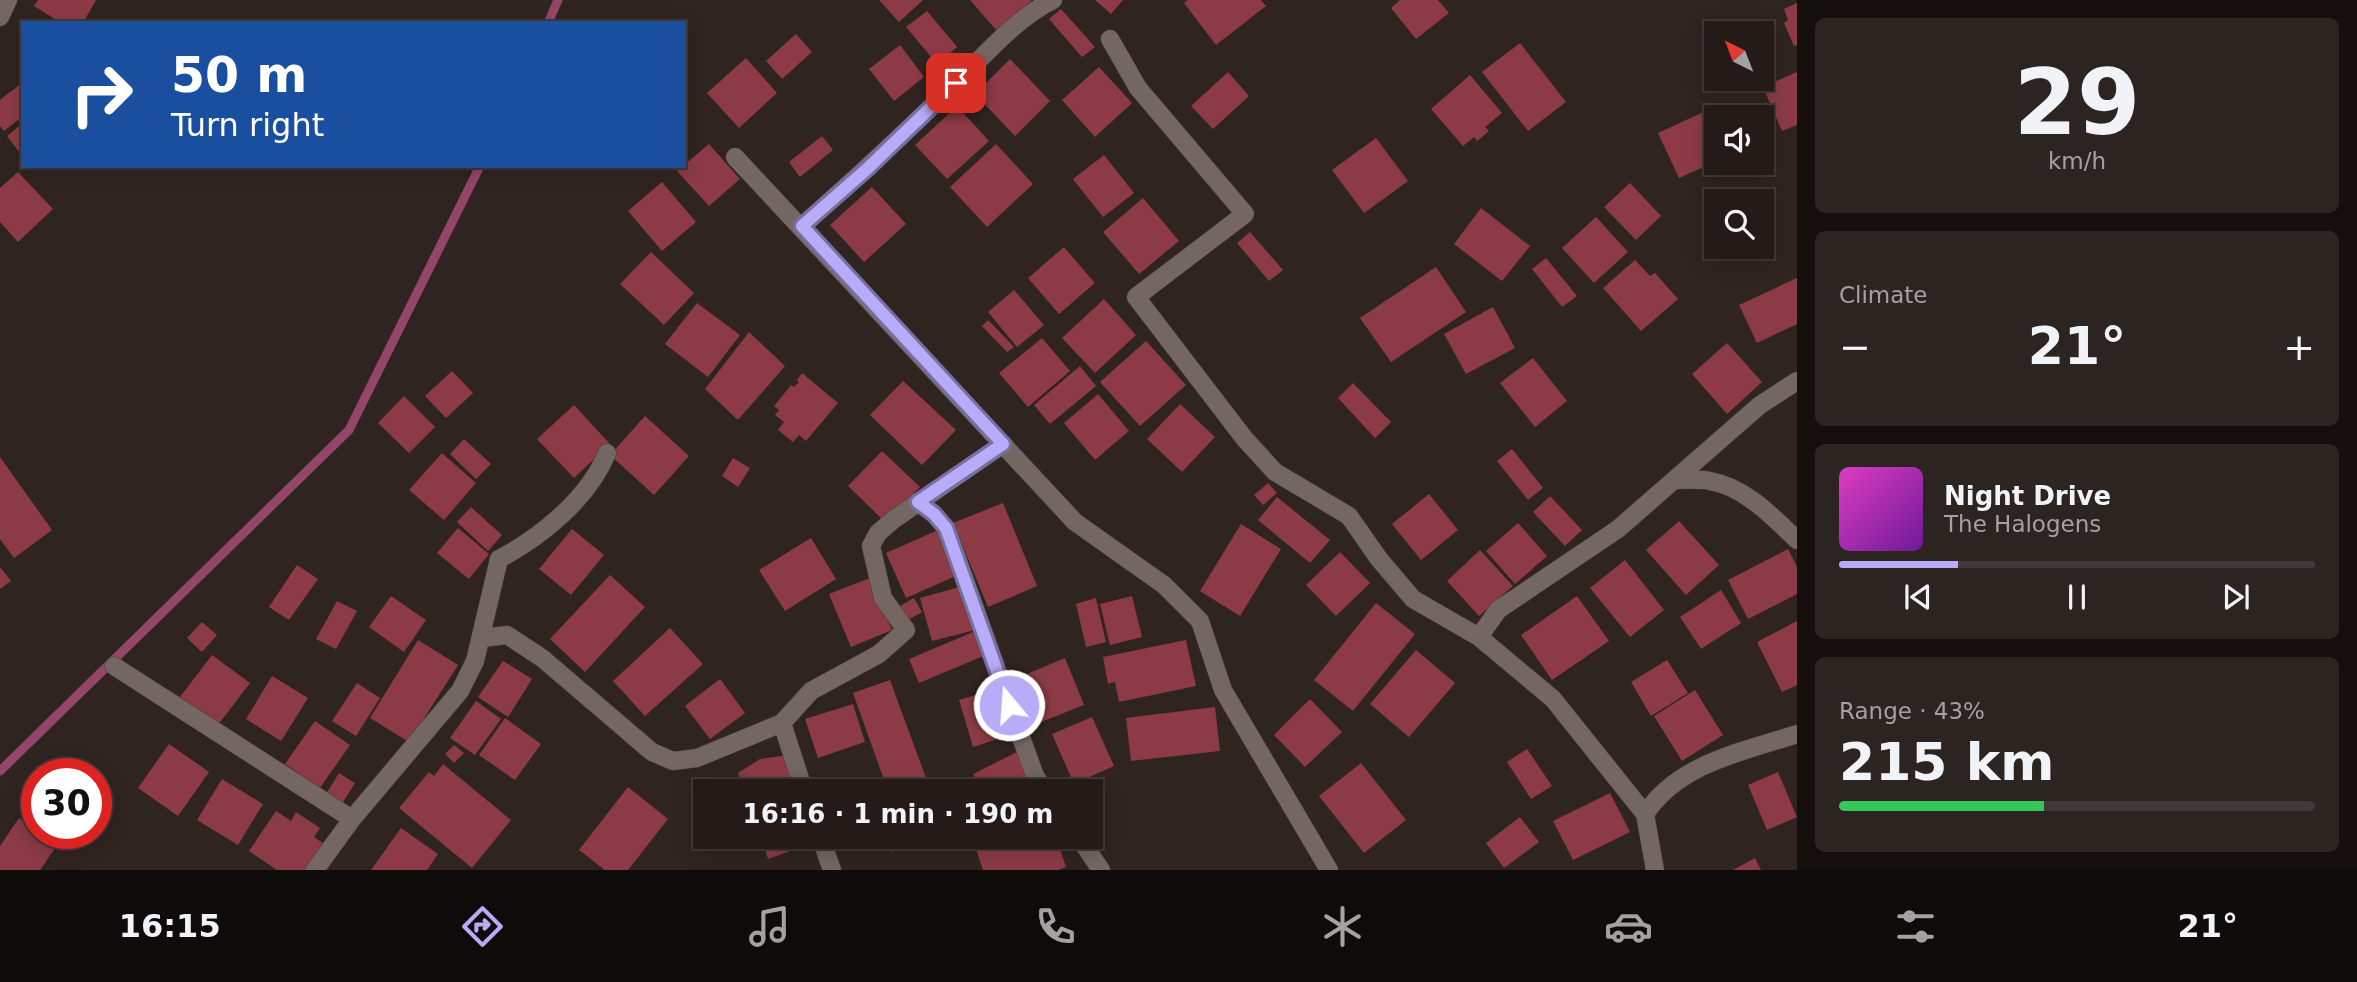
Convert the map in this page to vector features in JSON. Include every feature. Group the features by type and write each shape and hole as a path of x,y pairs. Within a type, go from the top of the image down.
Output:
{"street":[{"path":"0,17 8,0"},
{"path":"802,226 867,169 992,49 1041,6 1053,0"},
{"path":"1110,39 1138,88 1245,214 1136,297 1244,438 1275,472 1349,516 1379,559 1413,598 1479,638 1553,699 1645,814 1655,870"},
{"path":"735,157 1075,522 1164,585 1200,621 1223,690 1329,870"},
{"path":"1479,638 1498,610 1619,529 1760,405 1797,381"},
{"path":"482,638 507,635 542,658 652,752 673,761 697,758 782,723 811,691 879,654 906,630 883,598 871,546 878,533 918,502 1003,444"},
{"path":"315,870 352,819 460,691 475,661 482,638 499,559 521,548 565,511 587,485 607,453"},
{"path":"1677,480 1712,481 1739,493 1760,506 1797,540"},
{"path":"918,502 946,528 1037,779"},
{"path":"114,667 352,819"},
{"path":"782,723 800,779"},
{"path":"1645,814 1662,790 1699,766 1797,734"},
{"path":"825,849 832,870"},
{"path":"1087,849 1101,870"}],"building":[{"path":"38,0 96,0 84,21 58,21 34,6"},
{"path":"879,0 923,0 899,22"},
{"path":"970,0 1032,0 997,31"},
{"path":"1095,0 1123,0 1111,14"},
{"path":"1188,0 1261,0 1266,6 1216,45 1184,3"},
{"path":"1400,0 1438,0 1449,13 1416,39 1391,8"},
{"path":"1797,3 1797,45 1794,46 1784,23 1788,20 1784,9"},
{"path":"1061,9 1095,47 1082,57 1049,19"},
{"path":"927,11 957,47 937,64 906,27"},
{"path":"796,34 812,52 782,79 766,61"},
{"path":"1520,43 1566,102 1528,131 1482,72"},
{"path":"900,45 924,77 894,101 869,69"},
{"path":"746,58 777,93 739,128 707,93"},
{"path":"1010,59 1050,101 1015,136 975,94"},
{"path":"1099,67 1132,103 1095,137 1062,100"},
{"path":"1228,72 1249,96 1213,129 1191,106"},
{"path":"1797,72 1797,125 1782,131 1774,112 1774,105 1771,105 1765,91 1774,91 1774,82"},
{"path":"1470,75 1502,113 1485,127 1489,131 1477,141 1474,137 1463,146 1431,109"},
{"path":"21,84 21,118 4,131 0,126 0,100"},
{"path":"957,106 989,141 947,179 915,145"},
{"path":"1704,112 1704,167 1679,178 1658,133"},
{"path":"21,125 21,154 7,136"},
{"path":"822,136 833,150 800,177 789,162"},
{"path":"1376,138 1408,181 1364,213 1332,170"},
{"path":"709,144 740,179 709,206 677,171 686,168 686,163"},
{"path":"996,144 1033,184 987,227 950,187"},
{"path":"1104,155 1134,193 1103,217 1073,179"},
{"path":"18,172 53,209 18,242 0,222 0,188"},
{"path":"662,182 696,222 662,251 628,211"},
{"path":"1630,183 1661,216 1636,240 1604,207"},
{"path":"872,187 906,224 864,262 830,225"},
{"path":"1143,198 1179,241 1139,274 1103,232"},
{"path":"1481,208 1530,246 1502,281 1454,244"},
{"path":"1596,217 1628,252 1594,283 1562,248"},
{"path":"1250,232 1283,270 1269,281 1237,243"},
{"path":"1064,247 1095,283 1059,314 1028,278"},
{"path":"651,252 694,293 664,325 620,284"},
{"path":"1546,258 1577,296 1562,307 1532,269"},
{"path":"1635,260 1650,276 1655,273 1678,299 1641,331 1603,288"},
{"path":"1436,267 1466,312 1391,362 1360,318"},
{"path":"1797,278 1797,324 1757,343 1739,305"},
{"path":"1014,290 1044,325 1017,347 988,312"},
{"path":"1104,299 1136,335 1095,373 1062,338"},
{"path":"697,303 740,335 708,377 665,344"},
{"path":"1493,307 1515,348 1466,374 1444,334"},
{"path":"988,320 1014,347 1007,352 982,326"},
{"path":"749,332 785,366 738,420 705,389"},
{"path":"1042,338 1070,371 1028,407 999,373"},
{"path":"1146,341 1186,385 1140,426 1100,382"},
{"path":"1727,343 1762,382 1727,414 1692,374"},
{"path":"1533,358 1567,401 1535,427 1500,383"},
{"path":"1080,366 1096,386 1050,424 1034,405"},
{"path":"452,371 473,393 446,418 425,396"},
{"path":"802,373 838,403 806,441 799,435 793,442 778,430 784,422 775,415 779,410 774,406 791,385 794,387 799,382 797,380"},
{"path":"903,381 956,430 922,465 870,415"},
{"path":"1353,383 1391,422 1375,438 1338,398"},
{"path":"1098,394 1129,431 1095,460 1064,423"},
{"path":"404,396 435,427 409,453 378,423"},
{"path":"1180,404 1215,437 1182,472 1147,439"},
{"path":"574,405 610,444 574,478 537,439"},
{"path":"645,416 689,456 654,495 610,455"},
{"path":"464,439 491,464 476,479 450,454"},
{"path":"1512,449 1543,488 1528,500 1497,461"},
{"path":"882,451 920,487 885,522 848,486"},
{"path":"442,453 476,483 444,520 409,490"},
{"path":"0,457 52,530 14,558 0,539"},
{"path":"733,458 750,468 738,487 722,476"},
{"path":"1268,483 1277,493 1263,505 1254,495"},
{"path":"1429,494 1458,530 1421,560 1392,524"},
{"path":"1550,496 1582,530 1565,546 1533,512"},
{"path":"1277,497 1330,540 1310,563 1258,520"},
{"path":"1003,503 1037,586 988,607 953,523"},
{"path":"471,507 502,535 488,551 457,522"},
{"path":"1679,521 1719,565 1686,595 1646,550"},
{"path":"1518,523 1547,556 1515,584 1486,551"},
{"path":"1241,524 1281,549 1240,616 1200,591"},
{"path":"458,528 489,554 469,579 437,553"},
{"path":"572,529 604,555 571,595 539,569"},
{"path":"938,530 958,575 906,598 886,553"},
{"path":"811,538 836,579 785,611 759,570"},
{"path":"1788,549 1797,567 1797,594 1748,619 1728,580"},
{"path":"1480,550 1513,586 1479,616 1447,581"},
{"path":"1340,552 1370,583 1336,616 1306,585"},
{"path":"1625,560 1664,610 1630,637 1590,588"},
{"path":"297,565 318,579 289,620 269,607"},
{"path":"0,567 11,581 0,589"},
{"path":"610,575 645,607 585,672 550,639"},
{"path":"870,578 892,630 851,647 829,594"},
{"path":"963,586 975,630 932,641 920,598"},
{"path":"1721,590 1741,623 1701,649 1680,617"},
{"path":"391,596 426,620 404,652 369,627"},
{"path":"1132,596 1142,637 1110,645 1100,604"},
{"path":"1577,596 1609,641 1552,680 1521,635"},
{"path":"914,598 922,612 908,620 900,606"},
{"path":"1096,598 1106,642 1086,647 1076,604"},
{"path":"337,601 357,611 336,649 316,639"},
{"path":"1376,603 1415,634 1353,711 1314,680"},
{"path":"1797,621 1797,685 1782,692 1757,642"},
{"path":"202,622 217,635 202,652 187,638"},
{"path":"670,628 703,664 645,716 613,681"},
{"path":"978,630 988,654 919,683 909,659"},
{"path":"418,640 458,665 409,742 370,718"},
{"path":"1186,640 1196,686 1119,702 1115,682 1108,684 1103,657"},
{"path":"1416,650 1455,683 1409,737 1370,704"},
{"path":"212,655 250,683 218,725 180,697"},
{"path":"1065,658 1084,705 1041,722 1022,676"},
{"path":"1667,660 1688,693 1651,716 1631,682"},
{"path":"503,661 532,679 508,717 478,697"},
{"path":"272,676 308,698 281,741 246,719"},
{"path":"720,679 745,713 710,739 685,706"},
{"path":"890,680 926,778 884,779 853,693"},
{"path":"357,683 380,698 356,736 332,721"},
{"path":"999,688 1013,734 973,747 959,700"},
{"path":"1695,690 1723,735 1682,761 1654,716"},
{"path":"1310,699 1342,732 1305,767 1274,735"},
{"path":"476,701 501,719 475,755 450,738"},
{"path":"853,704 865,742 818,758 805,719"},
{"path":"1215,707 1220,751 1131,761 1126,718"},
{"path":"1092,717 1114,766 1085,779 1072,779 1052,734"},
{"path":"505,718 541,744 515,780 479,755"},
{"path":"315,721 350,745 320,788 285,764"},
{"path":"169,744 209,772 178,816 138,788"},
{"path":"454,745 464,753 454,763 445,754"},
{"path":"1527,749 1552,786 1531,799 1507,762"},
{"path":"1017,752 1029,779 976,779 973,774"},
{"path":"788,755 796,779 740,779 738,773 760,759"},
{"path":"1361,763 1406,820 1364,853 1319,796"},
{"path":"443,764 511,820 472,868 399,808 429,772 434,776"},
{"path":"1778,772 1797,817 1767,830 1748,785"},
{"path":"339,773 355,783 342,804 326,794"},
{"path":"222,779 263,804 238,845 197,820"},
{"path":"628,787 668,819 628,870 605,870 579,850"},
{"path":"1610,793 1630,832 1573,860 1553,821"},
{"path":"276,811 291,821 296,812 320,828 314,837 327,846 310,870 277,870 249,851"},
{"path":"1520,817 1539,842 1504,868 1486,843"},
{"path":"19,818 21,849 55,849 40,870 0,870 0,846"},
{"path":"401,828 438,854 427,870 371,870"},
{"path":"765,849 796,849 768,859"},
{"path":"976,849 1060,849 1066,867 1058,870 983,870"},
{"path":"1755,858 1761,870 1733,870"}],"waterway":[{"path":"549,21 558,0"},
{"path":"0,771 349,430 479,168"}],"route":[{"path":"956,83 867,169 802,226 1003,444 918,502 946,528 1009,705"}]}
